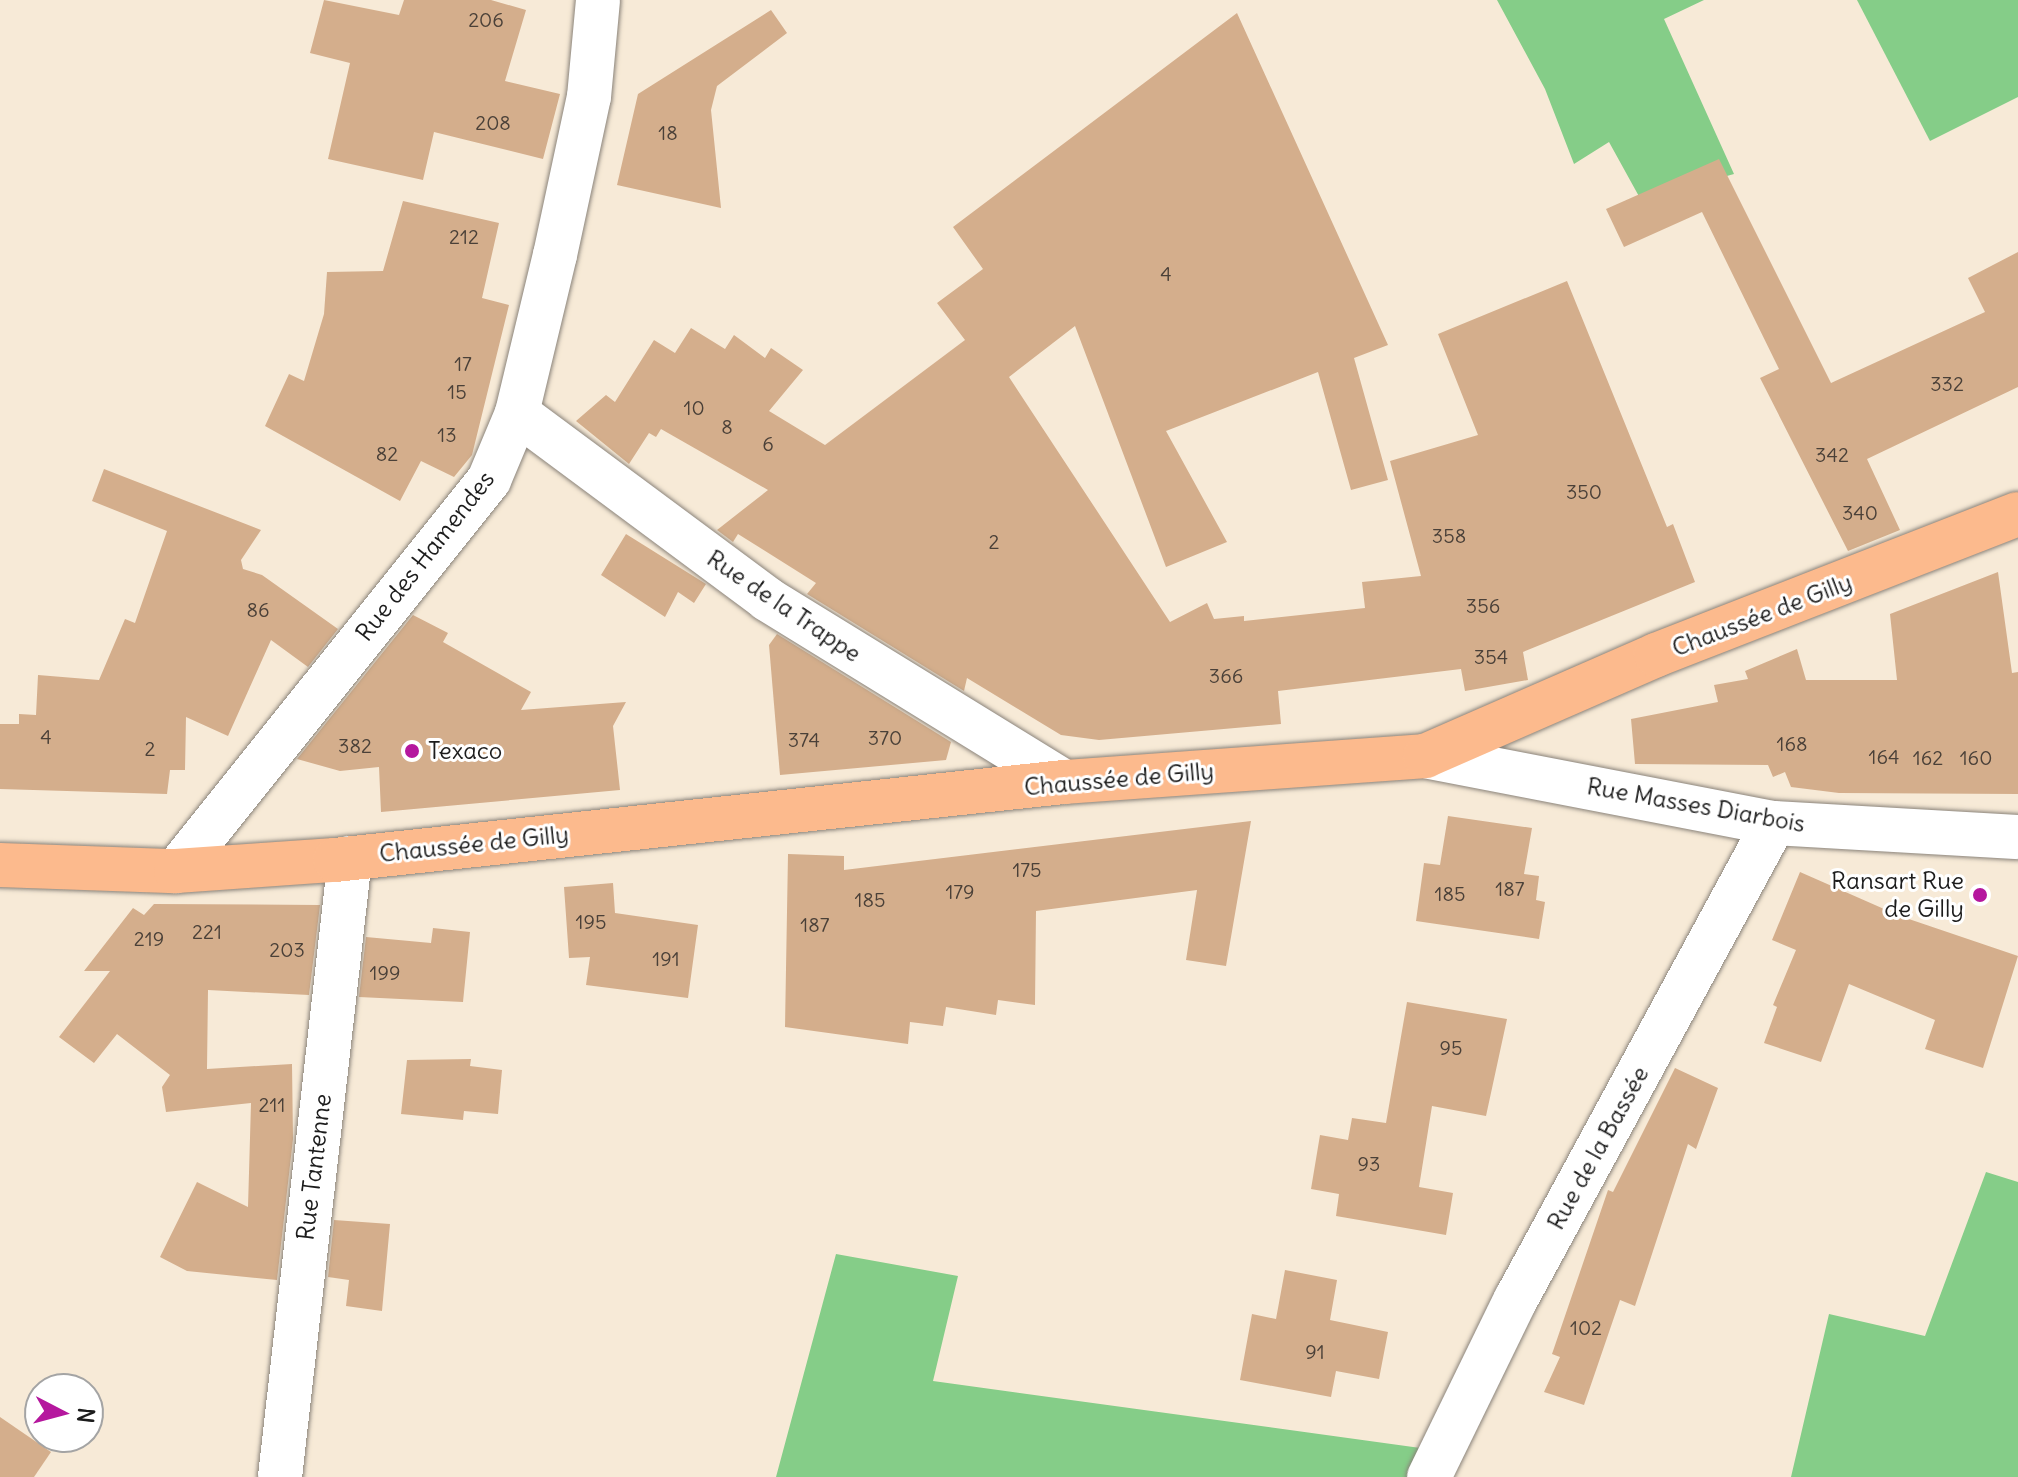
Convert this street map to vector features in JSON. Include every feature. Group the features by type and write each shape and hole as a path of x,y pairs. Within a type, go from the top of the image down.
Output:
{"main road":[{"name":"Chaussée de Gilly","path":"0,865 176,871 350,858 1064,782 1425,756 1656,655 2018,514"}],"street":[{"name":"Rue des Hamendes","path":"176,871 489,480 517,413 589,97 598,0"},
{"name":"Rue de la Trappe","path":"517,413 767,599 1064,782"},
{"name":"Rue Masses Diarbois","path":"1425,756 1774,823 2018,837"},
{"name":"Rue de la Bassée","path":"1429,1477 1516,1299 1774,823"},
{"name":"Rue Tantenne","path":"280,1477 350,858"}],"green space":[{"path":"1497,0 1704,0 1664,19 1734,174 1641,200 1609,142 1574,164 1545,89"},
{"path":"1857,0 2018,0 2018,97 1930,141"},
{"path":"1986,1172 2018,1182 2018,1477 1791,1477 1829,1314 1925,1336"},
{"path":"836,1254 958,1276 933,1381 1442,1451 1429,1477 776,1477"}],"building":[{"path":"324,0 399,15 404,0 491,0 526,10 505,81 560,94 543,159 434,132 423,180 328,159 350,63 310,53"},
{"path":"771,10 787,33 717,86 711,110 721,208 617,185 638,94"},
{"path":"1237,13 1388,345 1354,358 1388,480 1351,490 1318,372 1166,431 1227,542 1166,567 1075,326 1009,377 1170,622 1207,603 1214,619 1244,616 1244,621 1365,608 1362,582 1421,576 1390,461 1478,435 1438,334 1567,281 1667,527 1673,524 1695,582 1523,652 1528,680 1465,691 1461,669 1278,691 1281,724 1099,740 1061,735 967,678 964,691 807,594 816,583 738,534 733,542 717,530 768,490 661,429 656,437 649,433 629,464 576,421 606,395 615,402 654,340 675,353 691,328 725,349 734,335 765,358 771,348 803,370 769,411 825,445 965,340 937,303 983,269 953,227"},
{"path":"1719,159 1831,383 1985,312 1968,278 2018,252 2018,387 1867,459 1900,530 1848,551 1760,378 1779,369 1702,212 1624,247 1606,209"},
{"path":"403,201 499,223 482,298 509,305 472,455 454,477 421,461 400,501 265,426 289,374 304,381 324,314 327,272 383,271"},
{"path":"104,469 261,530 241,560 243,569 262,575 338,629 308,667 271,640 228,736 186,717 185,770 170,770 167,794 0,789 0,724 19,724 19,714 36,715 38,675 99,680 125,619 135,623 167,531 92,501"},
{"path":"626,534 706,584 694,603 678,592 665,617 601,575"},
{"path":"1998,572 2012,673 2018,672 2018,794 1839,793 1791,787 1785,772 1773,777 1768,765 1635,764 1631,719 1718,702 1714,685 1748,679 1745,671 1797,649 1806,680 1897,680 1890,614"},
{"path":"413,615 448,633 443,642 531,692 521,710 626,702 613,726 620,790 381,812 379,767 340,771 297,759"},
{"path":"777,634 951,742 946,760 780,775 769,645"},
{"path":"1448,816 1532,828 1524,874 1539,876 1536,900 1545,902 1539,939 1416,921 1424,863 1440,865"},
{"path":"1251,821 1226,966 1186,960 1197,890 1036,911 1035,1005 998,1000 996,1015 946,1007 943,1026 910,1022 908,1044 785,1027 788,854 844,856 844,870"},
{"path":"1800,872 1900,916 2018,956 1983,1068 1925,1049 1935,1020 1849,984 1821,1062 1764,1043 1777,1007 1773,1005 1796,950 1772,940"},
{"path":"613,883 615,913 698,925 688,998 586,985 590,957 569,958 564,887"},
{"path":"154,904 320,905 309,995 208,990 207,1069 292,1064 293,1139 277,1280 187,1271 160,1257 197,1182 248,1207 251,1103 166,1112 162,1087 170,1075 117,1034 94,1063 59,1037 110,971 84,971 133,908 144,915"},
{"path":"433,928 470,932 463,1002 359,997 366,937 431,943"},
{"path":"1407,1002 1507,1019 1486,1116 1432,1106 1419,1187 1453,1193 1446,1235 1336,1216 1339,1194 1311,1189 1320,1135 1348,1140 1352,1118 1386,1123"},
{"path":"471,1059 470,1066 502,1070 498,1114 464,1111 463,1120 401,1114 407,1060"},
{"path":"1675,1068 1718,1088 1696,1149 1688,1144 1635,1306 1620,1300 1584,1405 1544,1392 1560,1357 1552,1354 1608,1190 1613,1192"},
{"path":"334,1220 390,1224 382,1311 346,1306 349,1280 328,1277"},
{"path":"1285,1270 1337,1280 1330,1320 1388,1332 1379,1379 1336,1371 1331,1397 1240,1380 1252,1314 1276,1319"},
{"path":"0,1417 24,1433 24,1453 50,1453 34,1477 0,1477"}],"place":[{"name":"Texaco","path":"412,751"},
{"name":"Ransart Rue de Gilly","path":"1980,895"}]}
